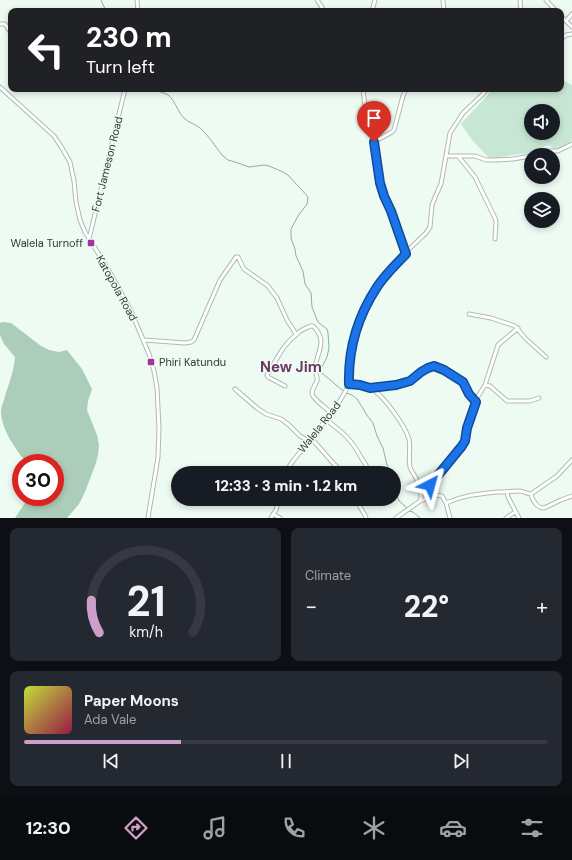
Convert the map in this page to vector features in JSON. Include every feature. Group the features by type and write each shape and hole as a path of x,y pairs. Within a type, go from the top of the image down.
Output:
{"street":[{"path":"546,0 553,8"},
{"path":"572,14 566,21 572,27"},
{"path":"0,24 5,24 8,28"},
{"name":"Katopola Road","path":"0,87 54,136 70,162 80,220 85,232 108,269 131,311 144,340 154,371 157,388 159,428 158,457 148,518"},
{"name":"Fort Jameson Road","path":"89,239 124,92"},
{"path":"362,92 366,116 374,142 380,183 406,254"},
{"path":"374,142 394,130 405,92"},
{"name":"Walela Road","path":"290,466 344,394 349,384 348,371 352,347 361,317 378,286 430,228 432,205 441,184 450,133 463,113 485,92"},
{"path":"560,150 572,144"},
{"path":"447,156 475,156 486,160 513,159 524,157"},
{"path":"458,156 475,178 495,218 495,239"},
{"path":"144,340 185,343 194,340 220,280 236,257 244,269 268,286 277,298 287,320 296,334"},
{"path":"469,314 491,318 515,326 525,338 546,357"},
{"path":"285,386 267,375 282,349 296,334 313,326 320,337 321,344 315,368 317,381 312,394 331,413"},
{"path":"421,492 437,478 465,441 467,428 476,402 485,385 498,345 518,328"},
{"path":"349,384 370,388 387,387 410,381 428,368 434,366 444,370 463,382 469,394 476,402"},
{"path":"485,385 490,386 507,401 530,401 539,398"},
{"path":"370,388 386,402 409,439 411,469 421,492 420,501"},
{"path":"235,389 257,408 266,414 281,419 300,436 309,441"},
{"path":"326,420 349,438 366,466"},
{"path":"312,438 336,466"},
{"path":"446,503 470,495 521,491 531,494 557,476 572,460"},
{"path":"507,492 519,518"},
{"path":"531,494 532,498 541,508 572,496"},
{"path":"396,518 420,501 436,495 442,496 446,503 450,518"},
{"path":"271,518 277,506"},
{"path":"360,506 366,518"},
{"path":"506,518 515,512"},
{"path":"274,514 280,518"}],"green space":[{"path":"564,81 572,85 572,140 560,149 560,148 553,148 548,145 541,148 524,148 524,154 491,160 472,140 461,124 490,92 564,92"},
{"path":"0,323 11,323 41,346 49,350 59,352 67,350 82,369 92,389 87,410 97,435 99,445 98,455 85,492 79,504 67,518 15,518 23,506 64,506 64,454 20,454 6,432 1,409 15,357 4,344 0,335"}],"waterway":[{"path":"101,0 105,8"},
{"path":"160,92 168,95 184,118 203,131 222,155 228,160 249,167 264,165 269,166 283,172 288,175 308,197 307,204 291,229 291,238 296,256 303,271 305,284 311,293 312,307 317,320 327,329 328,333 329,348 321,372 344,391"},
{"path":"346,393 357,399 373,423 383,448 388,466"},
{"path":"401,503 409,511 413,512 420,518"}],"place":[{"name":"Walela Turnoff","path":"91,243"},
{"name":"Phiri Katundu","path":"151,362"}],"district":[{"name":"New Jim","path":"291,367"}],"route":[{"path":"374,142 380,183 406,254 390,270 378,286 361,317 352,347 348,371 349,384 370,388 387,387 410,381 421,372 434,366 444,370 463,382 469,394 476,402 467,428 465,441 460,450 430,485"}]}
